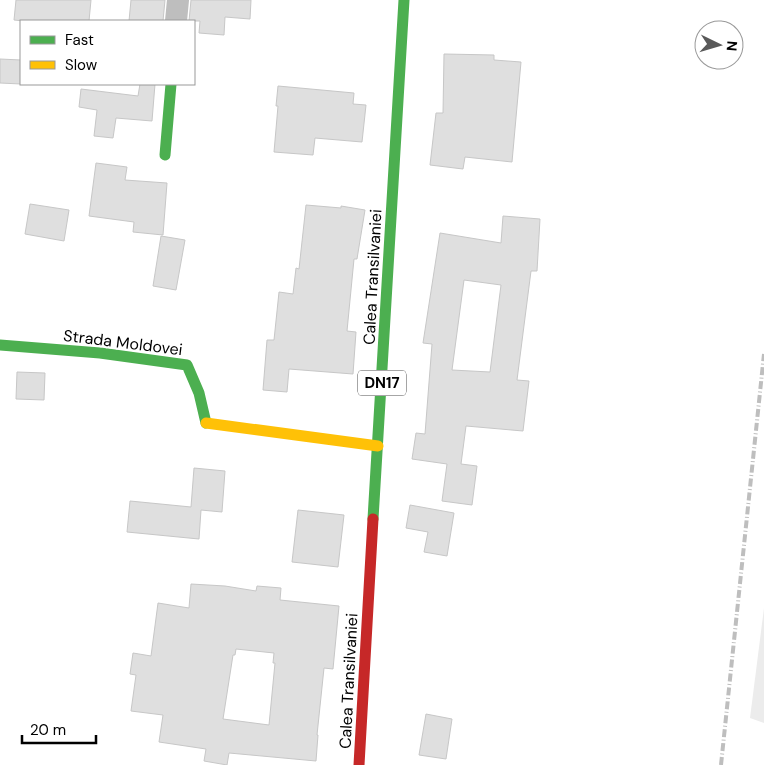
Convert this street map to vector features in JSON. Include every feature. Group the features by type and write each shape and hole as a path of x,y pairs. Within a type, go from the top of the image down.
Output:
{"main road":[{"name":"Calea Transilvaniei","path":"359,765 404,0"},
{"path":"165,155 171,85"},
{"name":"Strada Moldovei","path":"0,345 100,353 187,365 193,375 202,403 205,423 378,446"}],"street":[{"path":"176,20 178,0"}],"shaded area":[{"path":"764,608 764,723 750,718"}],"building":[{"path":"16,0 91,0 89,20 14,20"},
{"path":"131,0 165,0 163,20 129,20"},
{"path":"191,0 251,0 250,19 225,17 224,35 199,33 200,21 189,20"},
{"path":"444,54 494,55 494,60 521,62 512,162 465,157 463,169 430,165 436,113 443,113"},
{"path":"0,59 20,60 20,84 0,83"},
{"path":"140,85 155,85 152,121 116,118 113,138 94,136 97,110 79,107 81,89 138,96"},
{"path":"278,86 354,93 353,104 366,105 362,142 315,138 313,155 274,152"},
{"path":"96,163 127,167 125,180 167,183 163,235 133,232 134,222 89,216"},
{"path":"30,204 69,210 64,241 25,234"},
{"path":"306,205 341,208 341,206 365,210 357,259 354,259 347,331 356,332 353,374 289,369 287,392 263,390 267,340 274,340 279,292 293,294 296,268 299,269"},
{"path":"503,216 540,219 537,271 531,271 517,380 529,381 523,431 466,426 461,464 477,466 472,505 442,501 447,464 412,459 416,433 425,434 432,344 423,343 440,233 501,243","holes":["464,280 501,285 490,372 452,370"]},
{"path":"161,236 185,240 176,290 153,286"},
{"path":"17,372 45,373 44,400 16,399"},
{"path":"194,468 225,471 222,512 201,510 199,539 127,532 130,501 191,507"},
{"path":"410,505 454,513 447,556 424,552 428,532 406,528"},
{"path":"298,510 344,515 338,567 292,562"},
{"path":"191,584 225,586 256,591 257,586 281,588 280,600 339,606 333,669 324,668 316,761 229,753 227,765 204,761 206,749 159,742 163,715 131,711 136,675 130,674 133,653 151,656 158,603 189,608","holes":["236,649 274,653 273,663 275,663 269,725 223,719 233,655 235,655"]},
{"path":"426,714 452,719 446,759 419,755"}],"railway":[{"path":"721,765 764,354"}],"traffic: fast":[{"path":"373,519 404,0"},
{"path":"165,155 171,85"},
{"path":"0,345 100,353 187,365 199,393 206,423"}],"traffic: slow":[{"path":"206,423 378,446"}],"traffic: jam":[{"path":"359,765 373,519"}]}
